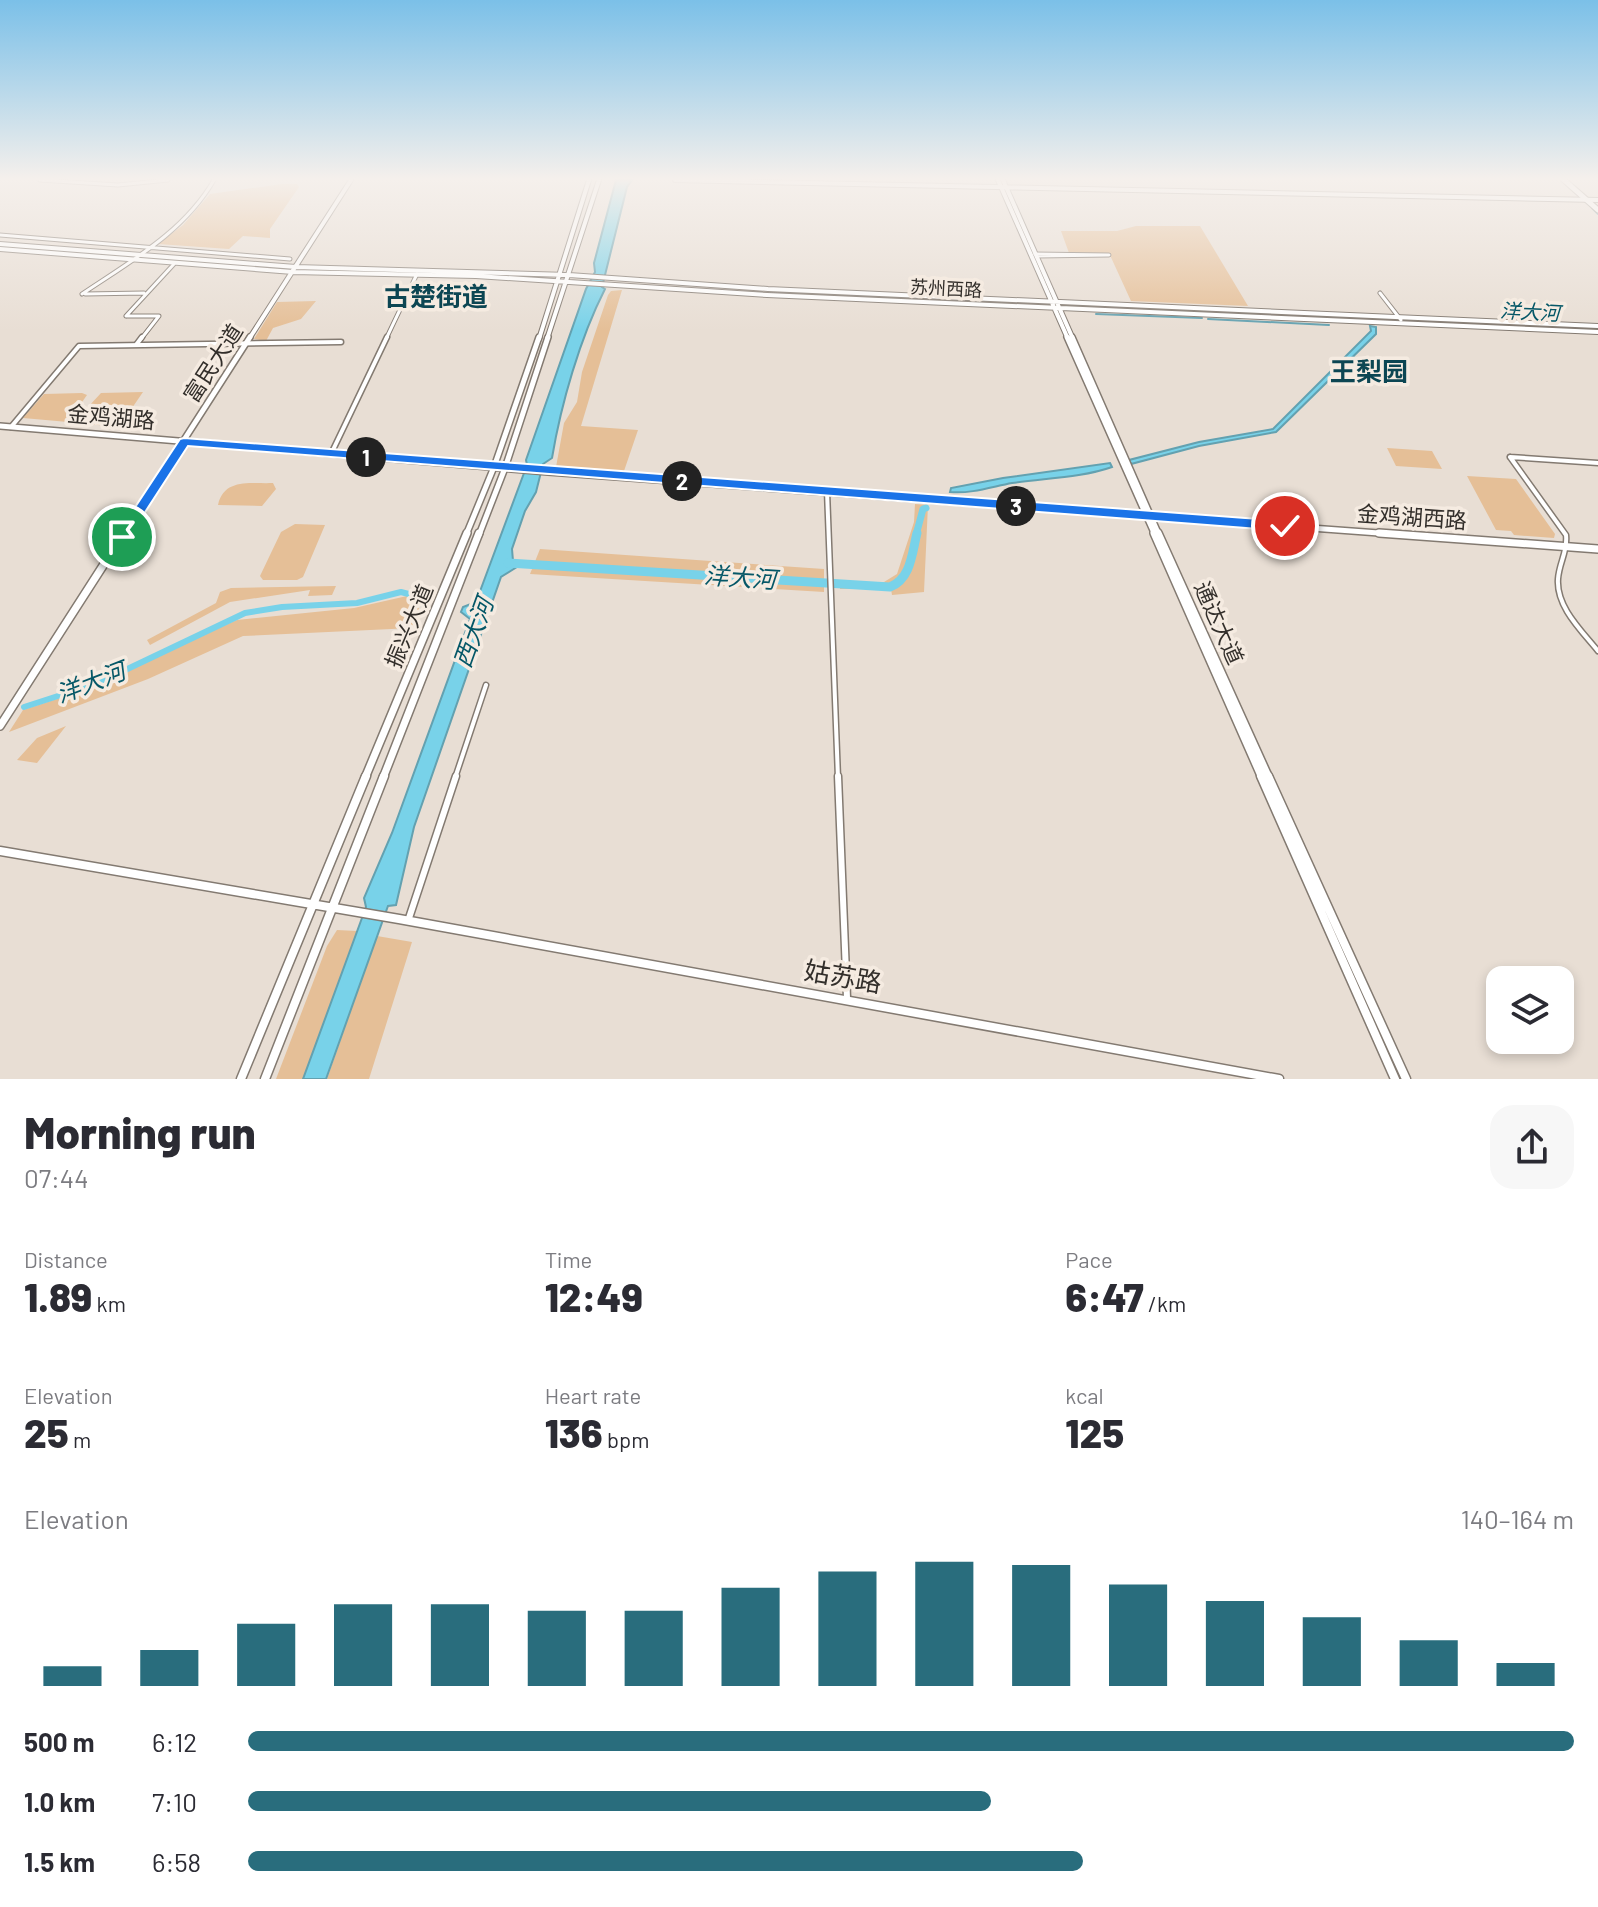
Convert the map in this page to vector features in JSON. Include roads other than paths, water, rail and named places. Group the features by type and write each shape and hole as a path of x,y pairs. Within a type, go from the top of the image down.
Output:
{"main road":[{"name":"富民大道","path":"0,726 319,230"},
{"name":"振兴大道","path":"265,1079 505,468 576,230"},
{"name":"振兴大道","path":"564,276 572,267 583,230"},
{"name":"通达大道","path":"1022,230 1395,1079"},
{"path":"0,246 295,269"},
{"path":"0,246 122,262 122,267"},
{"path":"75,256 295,269"},
{"path":"537,280 552,284 558,295 582,279 572,267"},
{"name":"苏州西路","path":"295,269 537,280 547,276"},
{"name":"苏州西路","path":"295,269 564,276 609,284 1380,320 1404,324 1533,323 1598,329"},
{"path":"547,276 564,276"},
{"name":"苏州西路","path":"582,279 612,278 1055,305"},
{"name":"振兴大道","path":"241,1079 494,467 558,295"},
{"name":"苏州西路","path":"1380,320 1399,318 1538,330 1598,329"},
{"path":"1533,323 1538,330"},
{"name":"金鸡湖路","path":"0,426 505,468"},
{"name":"金鸡湖西路","path":"505,468 1598,549"},
{"name":"通达大道","path":"1147,515 1406,1079"},
{"path":"0,851 333,907"},
{"name":"姑苏路","path":"333,907 1279,1079"}],"street":[{"path":"145,293 82,294 170,230"},
{"path":"0,235 290,259"},
{"path":"1033,255 1080,255 1109,255 1080,255"},
{"path":"136,345 159,316 126,316 174,264"},
{"path":"331,454 417,274"},
{"path":"1380,293 1404,324"},
{"path":"11,427 79,346 341,342"},
{"path":"1598,463 1510,457 1558,520 1569,547 1558,583 1564,603 1598,651"},
{"path":"827,491 847,1000"},
{"path":"404,920 486,685"}],"water":[{"name":"西大河","path":"603,230 616,230 602,287 605,289 572,372 552,458 543,464 536,492 525,511 512,549 517,567 501,577 414,827 396,905 388,906 326,1079 303,1079 366,907 364,898 392,833 470,619 461,612 463,607 476,602 527,465 526,460 586,289 595,272 594,263"},
{"path":"1370,326 1376,327 1376,334 1276,432 1199,446 1131,464 1129,460 1199,442 1273,429 1371,331"},
{"path":"1110,463 1112,467 1088,473 950,492 951,488 1003,478"}],"waterway":[{"path":"1096,314 1202,318"},
{"path":"1208,319 1329,325"},
{"name":"洋大河","path":"916,535 923,509 926,508"},
{"name":"洋大河","path":"508,563 890,587 906,572 917,533"},
{"name":"洋大河","path":"24,707 98,683 245,613 282,607 357,603 401,592 416,596 427,608"}],"district":[{"name":"古楚街道","path":"436,297"},
{"name":"王梨园","path":"1369,372"}]}
